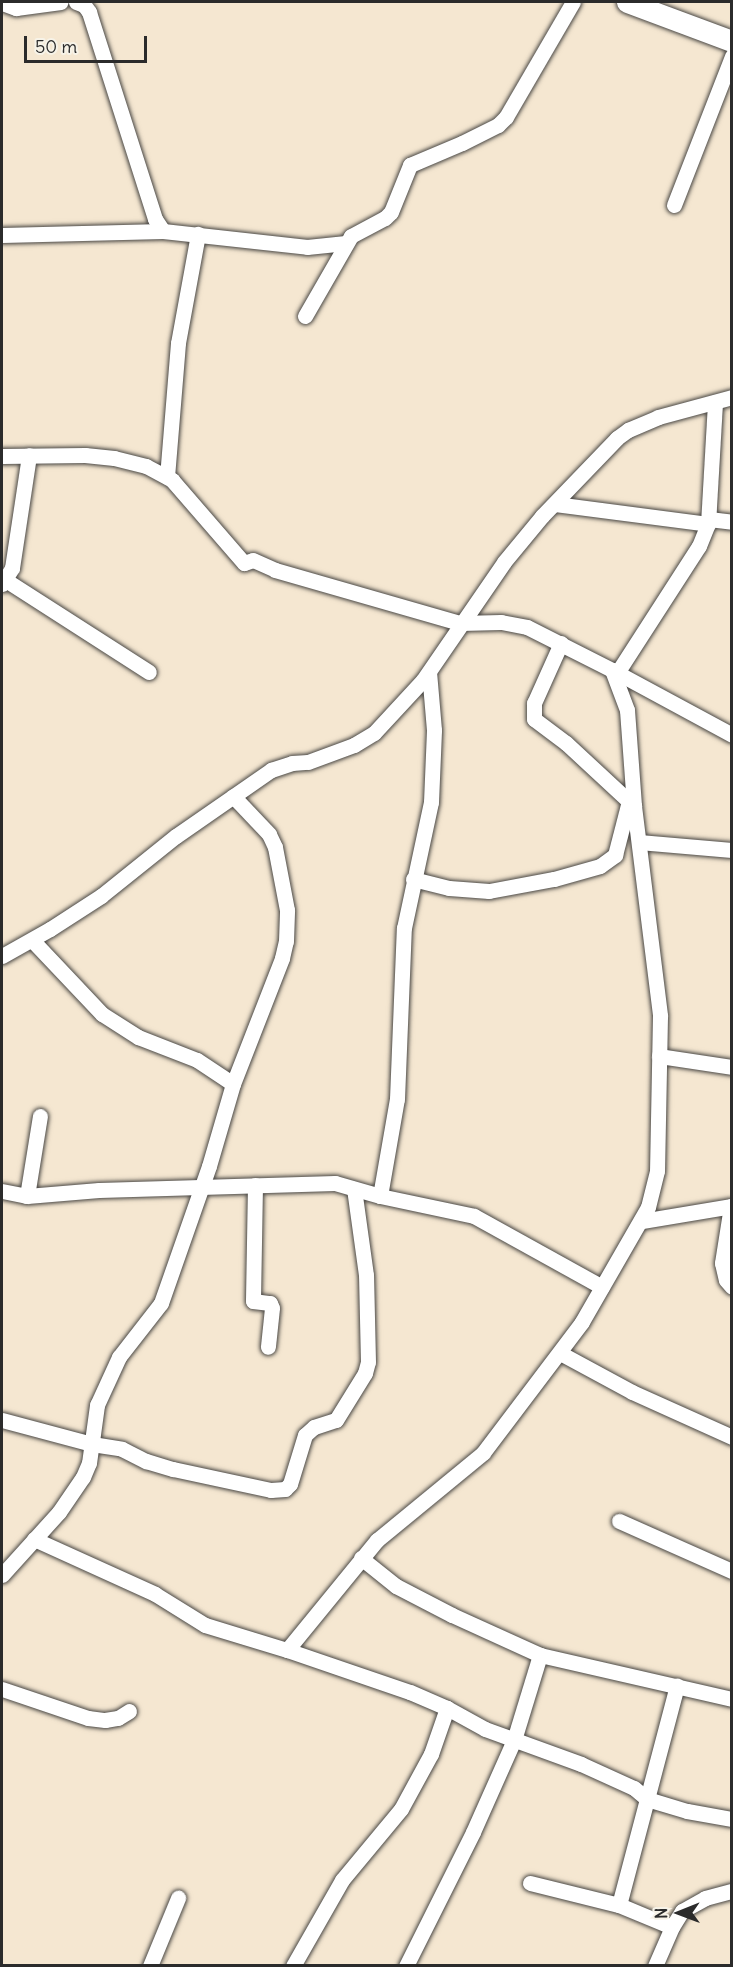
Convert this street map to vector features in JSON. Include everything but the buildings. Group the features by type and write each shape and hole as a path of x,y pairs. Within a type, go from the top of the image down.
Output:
{"street":[{"path":"2,3 16,8 61,2"},
{"path":"305,316 351,236 385,218 391,212 410,165 498,125 506,117 573,2"},
{"path":"627,2 732,41"},
{"path":"81,3 92,19 155,219 163,231"},
{"path":"674,205 732,56"},
{"path":"2,235 163,231 307,247 346,243"},
{"path":"167,477 178,343 198,234"},
{"path":"2,956 32,940 101,896 233,795 271,770 292,763 308,762 365,739 384,724 429,672 460,623 504,562 555,504 628,430 657,417 732,397"},
{"path":"614,672 699,546 709,522 715,402"},
{"path":"29,455 12,568 3,581 149,672"},
{"path":"2,456 114,458 146,466 167,477 244,563 253,560 275,570 460,623 487,621 514,624 561,643 732,735"},
{"path":"555,504 709,522 732,522"},
{"path":"561,643 534,703 534,719 566,743 632,803"},
{"path":"380,1196 397,1099 402,946 413,879 426,830 434,765 429,672"},
{"path":"287,1650 361,1558 400,1520 474,1463 560,1353 642,1221 654,1191 657,1171 659,999 632,803 627,710 614,672"},
{"path":"2,1575 77,1488 89,1463 97,1405 119,1357 161,1303 200,1186 209,1166 233,1084 282,958 286,941 286,910 274,846 269,834 233,795"},
{"path":"413,879 449,888 489,891 554,879 600,866 615,855 632,803"},
{"path":"639,842 732,850"},
{"path":"32,940 68,981 102,1014 138,1037 197,1060 233,1084"},
{"path":"659,1056 732,1067"},
{"path":"27,1196 40,1116"},
{"path":"2,1191 27,1196 200,1186 335,1183 380,1196 474,1216 603,1287"},
{"path":"255,1185 253,1301 270,1303 272,1308 267,1347"},
{"path":"2,1420 92,1444 122,1449 146,1461 173,1469 271,1490 285,1489 290,1484 305,1435 314,1427 336,1420 365,1373 368,1362 366,1275 354,1189"},
{"path":"642,1221 731,1206 722,1263 726,1280 732,1287"},
{"path":"560,1353 632,1392 732,1437"},
{"path":"619,1521 732,1571"},
{"path":"34,1539 154,1594 205,1625 410,1692 447,1708 485,1729 581,1764 634,1788 646,1799 687,1811 732,1819"},
{"path":"361,1558 396,1586 452,1615 540,1655 732,1699"},
{"path":"406,1965 473,1832 514,1740 540,1655"},
{"path":"619,1905 677,1686"},
{"path":"2,1689 88,1718 105,1720 118,1718 129,1711"},
{"path":"293,1965 342,1880 401,1809 431,1754 447,1708"},
{"path":"530,1883 619,1905 672,1927"},
{"path":"655,1965 682,1911 692,1904 732,1891"},
{"path":"150,1965 178,1898"}]}
